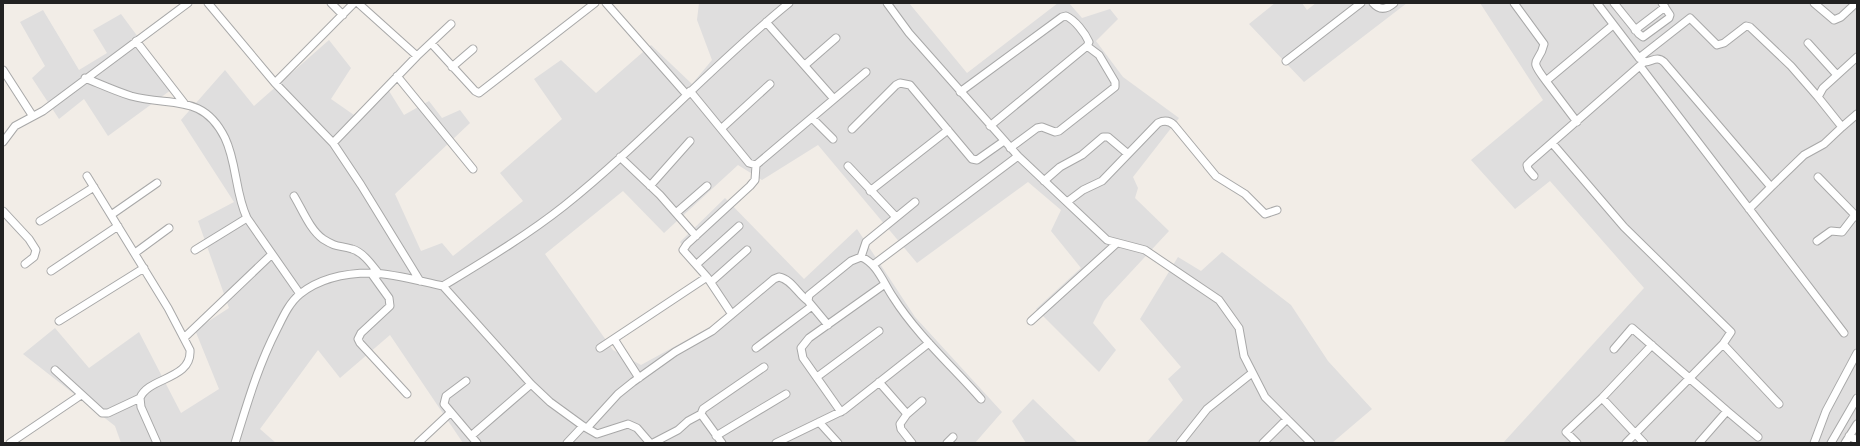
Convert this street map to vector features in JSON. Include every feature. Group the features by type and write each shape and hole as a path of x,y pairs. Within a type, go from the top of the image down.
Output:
{"street":[{"path":"3,142 15,126 42,111 188,3"},
{"path":"208,3 275,83 333,143 361,185 420,281"},
{"path":"331,3 343,15"},
{"path":"275,83 354,3"},
{"path":"358,3 416,56"},
{"path":"431,43 475,91 479,93 484,91 595,3"},
{"path":"606,3 722,128 749,163 756,165"},
{"path":"443,286 506,248 564,206 620,157 766,22 789,3"},
{"path":"887,3 909,33 1010,148 1107,240 1145,250 1219,300 1240,328 1244,356 1265,397 1311,443"},
{"path":"1286,62 1361,3"},
{"path":"1373,3 1378,8 1383,9 1394,3"},
{"path":"1514,3 1544,44 1535,64 1577,122"},
{"path":"1597,3 1749,209 1844,333"},
{"path":"1614,3 1635,30 1643,37 1667,20 1670,15 1664,5 1635,30"},
{"path":"1814,3 1834,20 1841,17 1856,3"},
{"path":"960,92 1062,17 1066,16 1070,18 1086,36 1088,42 1087,46 990,126"},
{"path":"1534,176 1528,169 1528,165 1690,18 1717,45 1724,43 1746,26 1750,26 1791,66 1842,126"},
{"path":"766,22 834,99"},
{"path":"333,143 416,56 451,24"},
{"path":"1546,81 1613,25"},
{"path":"804,65 836,38"},
{"path":"136,41 184,103"},
{"path":"1808,43 1837,75"},
{"path":"1010,148 1042,126 1055,132 1059,131 1115,87 1115,82 1099,55 1087,46"},
{"path":"452,67 473,49"},
{"path":"1818,97 1823,88 1857,57"},
{"path":"1641,62 1655,58 1664,62 1771,187"},
{"path":"3,70 32,116"},
{"path":"731,313 697,264 683,250 687,244 750,186 755,180 756,165 866,72"},
{"path":"397,76 473,169"},
{"path":"85,78 131,96 184,103 205,111 214,120 225,138 236,171 242,209 300,294"},
{"path":"852,129 896,85 905,82 910,85 970,157 976,160 1004,141"},
{"path":"722,128 770,84"},
{"path":"1749,209 1804,155 1824,144 1842,126 1857,114"},
{"path":"812,118 833,139"},
{"path":"1067,202 1083,190 1102,181 1158,123 1163,120 1171,122 1222,181 1245,194 1265,214 1277,210"},
{"path":"870,191 948,130"},
{"path":"1044,180 1060,167 1082,155 1102,138 1108,137 1128,154"},
{"path":"650,186 690,141"},
{"path":"1552,143 1624,227 1730,329 1730,336 1723,344 1634,433 1626,443"},
{"path":"873,265 1018,156"},
{"path":"620,157 676,213 696,236"},
{"path":"848,166 896,218"},
{"path":"55,370 102,413 108,413 140,398 145,390 168,378 185,366 191,356 185,337 87,176"},
{"path":"1817,241 1827,232 1842,232 1856,216 1818,177"},
{"path":"111,215 158,183"},
{"path":"676,213 708,186"},
{"path":"40,221 94,187"},
{"path":"294,196 312,226 322,238 337,247 352,249 360,253 379,274"},
{"path":"810,304 809,295 813,290 851,261 861,257 866,242 916,202"},
{"path":"3,211 29,239 36,250 34,257 25,264"},
{"path":"195,250 247,218"},
{"path":"51,271 118,226"},
{"path":"697,264 739,226"},
{"path":"135,253 170,228"},
{"path":"1031,321 1117,243"},
{"path":"600,348 709,280 746,250"},
{"path":"185,337 272,255"},
{"path":"861,257 873,265 913,326 982,399"},
{"path":"59,321 144,268"},
{"path":"370,273 390,298 391,303 390,306 360,332 358,339 407,394"},
{"path":"235,443 252,384 268,346 285,312 300,294 319,282 336,276 370,273 398,275 443,286 550,402 585,427 598,434 628,424 637,428 652,443 678,430 688,421 701,414 703,409 712,401 764,367"},
{"path":"567,443 618,394 675,352 712,330 731,313 779,277 786,280 828,325"},
{"path":"841,412 803,358 800,348 809,338 885,284"},
{"path":"756,348 810,304"},
{"path":"1614,349 1632,328 1758,437"},
{"path":"817,377 879,331"},
{"path":"614,339 639,378"},
{"path":"776,443 841,412 929,343"},
{"path":"1723,344 1779,404"},
{"path":"1577,443 1566,432 1602,398 1652,345"},
{"path":"1814,443 1826,411 1857,353"},
{"path":"1180,443 1207,409 1252,373"},
{"path":"466,381 446,396 444,404 450,413 477,443"},
{"path":"879,382 907,414"},
{"path":"471,436 532,384"},
{"path":"716,436 786,394"},
{"path":"10,443 81,395"},
{"path":"140,398 141,407 157,443"},
{"path":"1602,398 1644,443"},
{"path":"1831,443 1857,398"},
{"path":"912,443 901,429 900,424 907,414 922,401"},
{"path":"1699,443 1727,411"},
{"path":"418,443 450,413"},
{"path":"701,414 722,443"},
{"path":"1264,443 1286,419"},
{"path":"819,422 838,443"},
{"path":"1857,424 1847,439 1857,440"},
{"path":"947,443 953,437"}],"shaded area":[{"path":"699,3 909,3 967,73 1058,3 1069,3 1082,18 1110,9 1118,19 1096,41 1123,77 1179,118 1133,177 1138,188 1135,198 1169,231 1104,301 1093,323 1116,350 1099,372 1036,309 1081,268 1051,231 1061,210 1028,182 917,263 818,145 762,180 738,165 664,233 623,191 545,254 613,350 641,365 730,316 680,242 725,198 804,279 857,229 915,317 1002,412 975,443 463,443 390,335 340,378 318,350 260,429 276,443 121,443 115,426 23,354 55,328 89,368 139,332 181,413 219,389 195,330 229,308 198,221 234,202 181,120 225,70 254,106 329,40 351,68 331,99 354,115 389,91 404,115 429,101 442,118 460,110 470,123 395,194 421,251 442,243 453,256 523,201 500,173 562,119 534,79 561,60 596,93 651,45 692,84 712,60 697,20"},
{"path":"1275,3 1302,3 1307,10 1316,3 1407,3 1304,82 1249,24"},
{"path":"1480,3 1857,3 1857,443 1503,443 1644,288 1550,181 1515,209 1471,160 1543,100"},
{"path":"43,10 79,70 107,53 93,30 121,14 175,87 108,136 84,99 59,119 32,78 45,66 20,22"},
{"path":"1222,252 1291,305 1328,361 1372,409 1332,443 1146,443 1183,400 1168,379 1181,367 1140,319 1178,257 1201,271"},
{"path":"1033,399 1078,443 1026,443 1012,421"}]}
